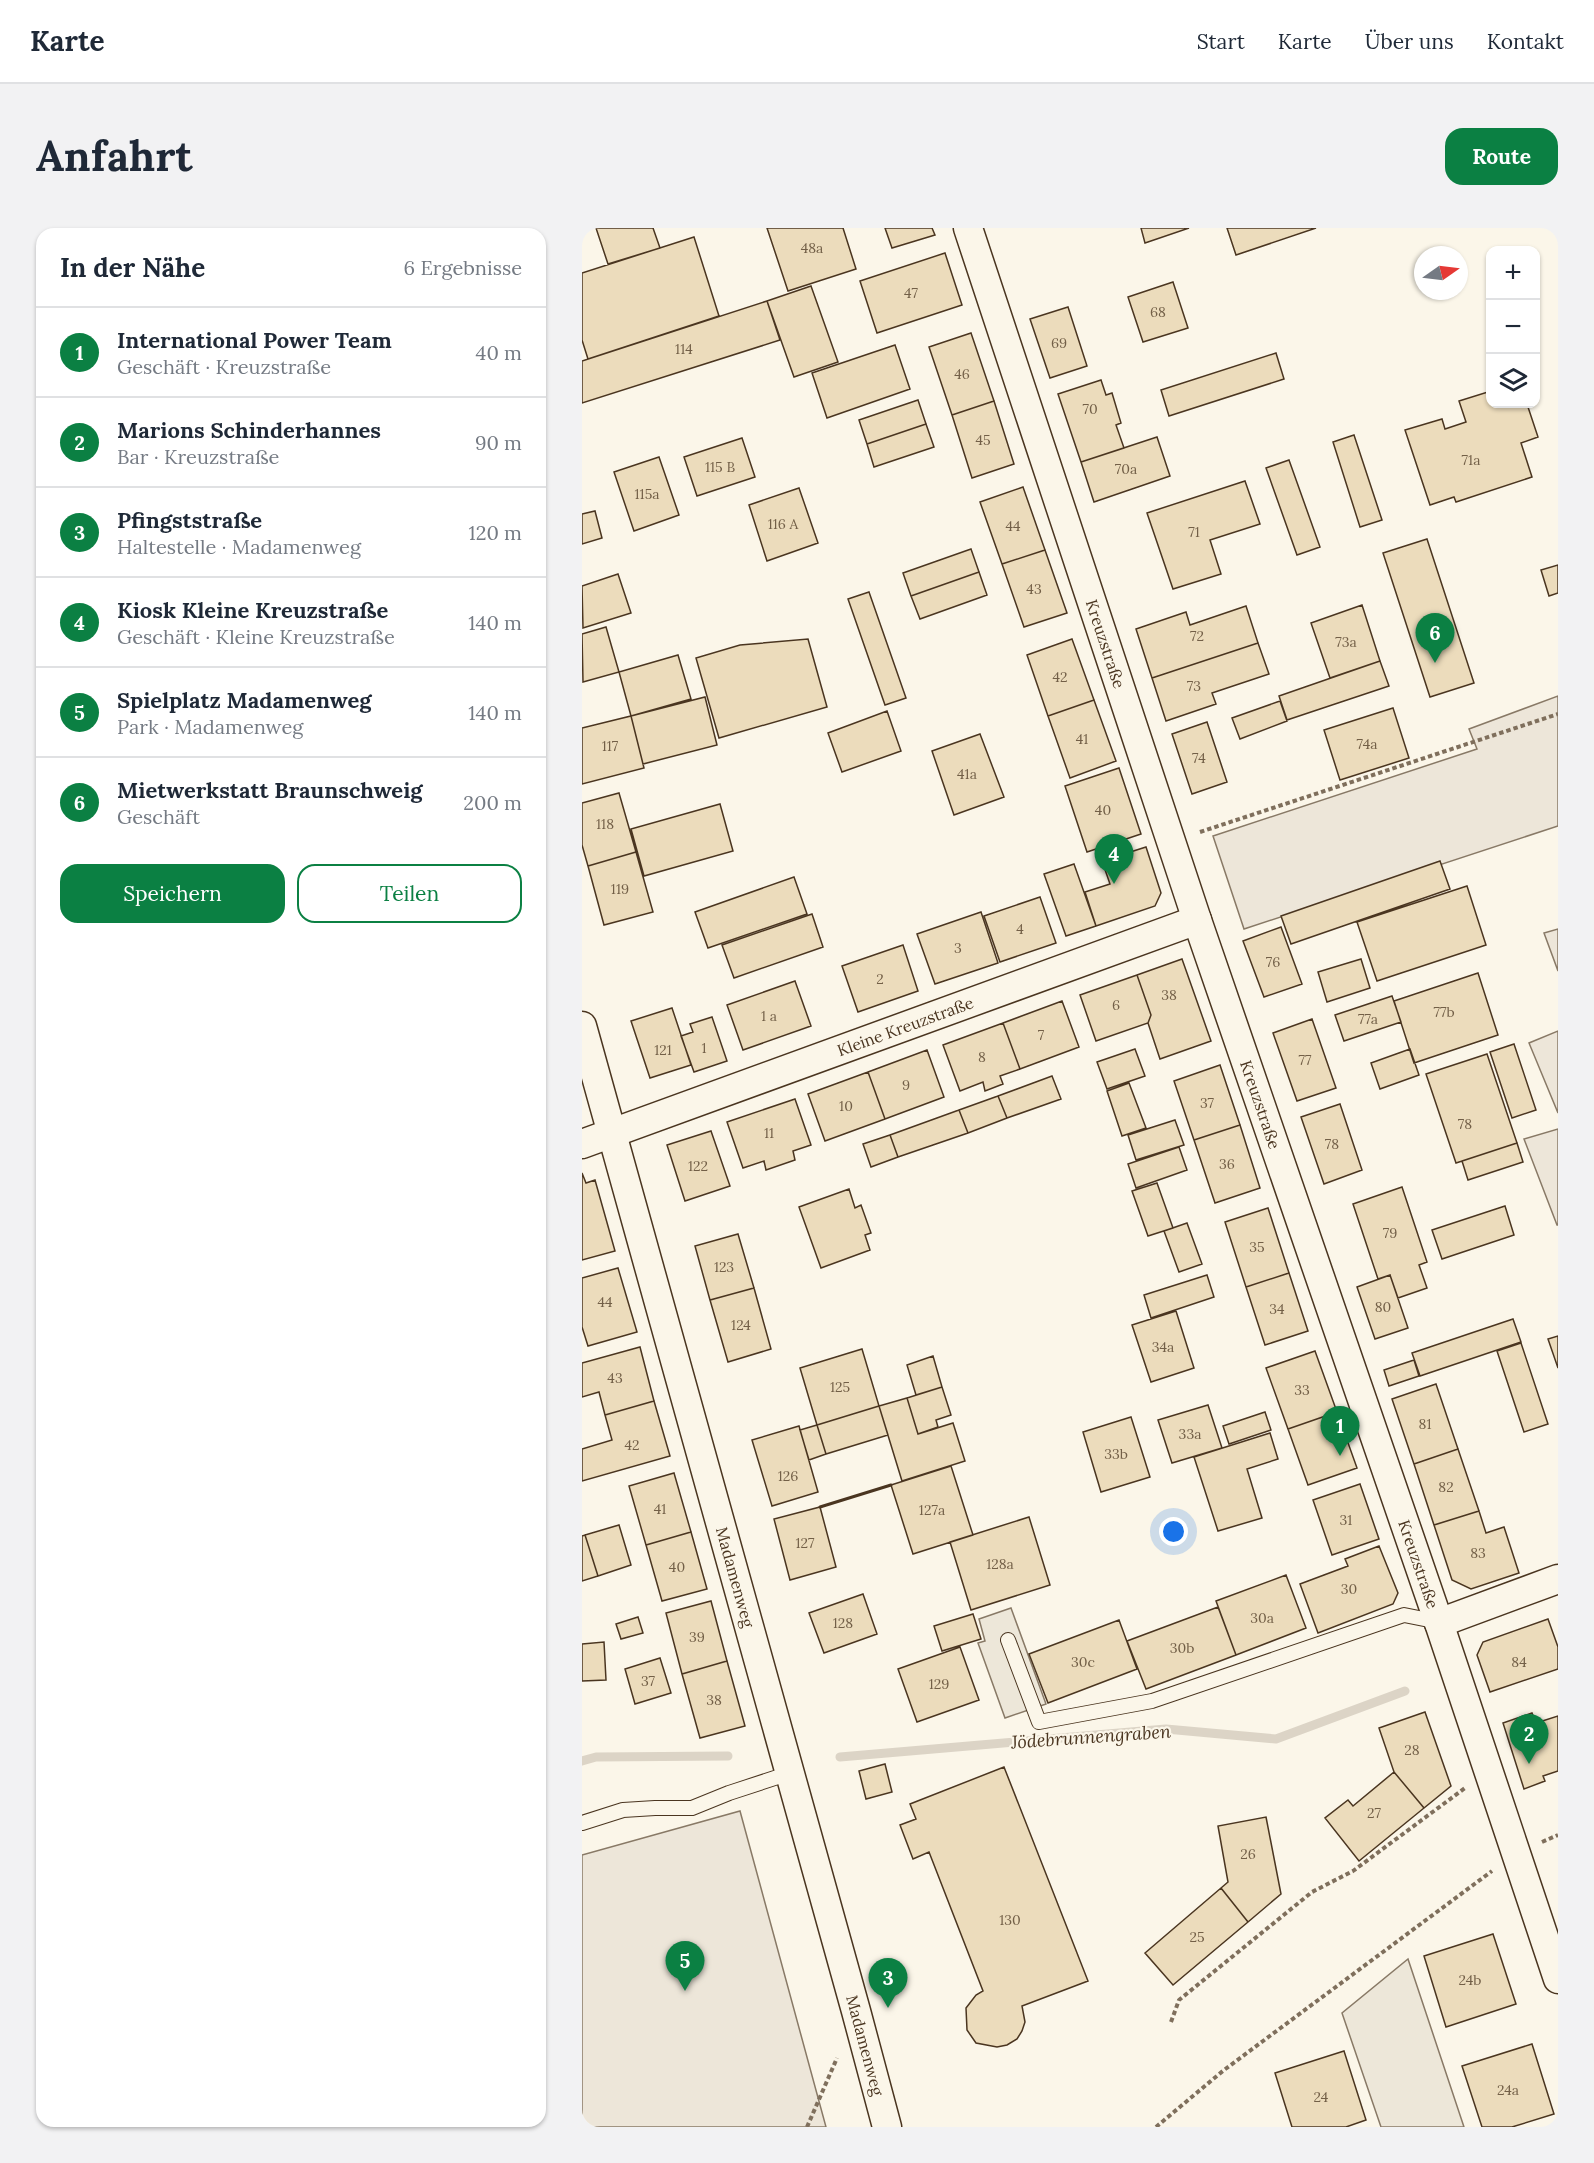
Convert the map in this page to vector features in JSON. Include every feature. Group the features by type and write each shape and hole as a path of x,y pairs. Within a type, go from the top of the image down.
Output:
{"street":[{"name":"Kreuzstraße","path":"968,228 1171,843 1440,1623 1558,1979"},
{"name":"Kleine Kreuzstraße","path":"582,1144 1197,920"},
{"name":"Madamenweg","path":"582,1026 887,2127"},
{"path":"1440,1623 1558,1578"}],"lane":[{"path":"1008,1640 1039,1722 1152,1701 1404,1615 1440,1623"},
{"path":"582,1823 622,1810 692,1808 790,1773"}],"path":[{"path":"1171,843 1558,714"},
{"path":"1171,2022 1179,2000 1312,1892 1353,1871 1489,1770"},
{"path":"1156,2127 1224,2070 1515,1854 1558,1834"},
{"path":"807,2127 856,2011"}],"shaded area":[{"path":"1558,696 1558,826 1244,929 1213,836 1477,749 1469,729"},
{"path":"1558,929 1558,971 1544,933"},
{"path":"1558,1031 1558,1113 1529,1043"},
{"path":"1558,1129 1558,1225 1557,1225 1524,1139"},
{"path":"1011,1608 1046,1704 1005,1718 978,1643 985,1641 979,1619"},
{"path":"740,1811 826,2127 582,2127 582,1855"},
{"path":"1408,1959 1464,2127 1381,2127 1342,2013"}],"building":[{"path":"596,228 653,228 660,248 608,264"},
{"path":"767,228 843,228 856,269 788,291"},
{"path":"885,228 932,228 935,235 892,248"},
{"path":"1141,228 1189,228 1145,243"},
{"path":"1227,228 1316,228 1236,255"},
{"path":"694,237 719,316 588,359 582,340 582,273"},
{"path":"945,253 962,305 877,333 860,281"},
{"path":"1173,282 1188,328 1143,342 1128,297"},
{"path":"811,286 838,362 794,377 767,301"},
{"path":"767,301 780,340 582,403 582,361"},
{"path":"1068,307 1087,366 1050,378 1030,319"},
{"path":"971,333 994,401 952,415 929,347"},
{"path":"895,345 910,389 827,418 812,373"},
{"path":"1276,353 1284,379 1169,416 1161,390"},
{"path":"1101,380 1106,395 1112,393 1121,423 1116,425 1124,448 1081,462 1058,394"},
{"path":"1486,393 1486,408 1528,408 1538,437 1521,443 1532,477 1456,502 1454,497 1430,505 1405,430 1442,419 1445,429 1466,422 1459,401"},
{"path":"918,400 926,424 867,444 859,420"},
{"path":"994,401 1014,464 972,478 952,415"},
{"path":"926,424 934,447 874,467 867,444"},
{"path":"1354,435 1382,520 1360,527 1333,442"},
{"path":"1157,437 1170,476 1094,502 1081,462"},
{"path":"742,438 755,477 697,496 684,457"},
{"path":"659,457 679,515 634,531 614,472"},
{"path":"1289,460 1320,547 1297,555 1266,468"},
{"path":"1245,481 1260,524 1210,540 1221,574 1173,589 1147,513"},
{"path":"1023,487 1045,550 1002,564 980,502"},
{"path":"799,488 818,543 767,561 749,505"},
{"path":"595,511 602,538 582,544 582,514"},
{"path":"1427,539 1474,683 1430,697 1383,553"},
{"path":"971,549 979,572 911,596 903,573"},
{"path":"1045,550 1067,613 1024,627 1002,564"},
{"path":"1558,565 1558,593 1549,596 1541,570"},
{"path":"979,572 987,595 920,619 911,596"},
{"path":"618,574 631,613 583,628 582,586"},
{"path":"869,592 906,698 885,705 848,599"},
{"path":"1362,605 1380,661 1330,678 1311,623"},
{"path":"1246,606 1258,643 1152,678 1136,629 1186,612 1190,625"},
{"path":"606,627 619,672 583,682 582,634"},
{"path":"808,639 827,707 719,738 696,658 740,645"},
{"path":"1072,639 1094,700 1048,716 1027,655"},
{"path":"1258,643 1269,674 1212,693 1216,704 1166,721 1152,678"},
{"path":"678,655 691,699 631,716 619,672"},
{"path":"1380,661 1389,686 1287,720 1279,696"},
{"path":"705,697 717,745 643,764 631,716"},
{"path":"1094,700 1116,761 1070,778 1048,716"},
{"path":"1280,701 1287,721 1240,739 1232,718"},
{"path":"1393,708 1409,758 1340,780 1324,730"},
{"path":"887,711 901,751 842,772 828,733"},
{"path":"631,716 644,768 582,784 582,728"},
{"path":"1207,722 1227,782 1192,794 1172,734"},
{"path":"980,734 1004,797 954,815 932,751"},
{"path":"1119,768 1141,834 1087,852 1065,786"},
{"path":"619,793 636,852 588,866 582,845 582,803"},
{"path":"720,804 733,851 644,876 631,829"},
{"path":"1146,847 1161,893 1155,906 1096,926 1085,892 1110,884 1102,861"},
{"path":"636,852 653,912 604,925 588,866"},
{"path":"1440,861 1450,889 1291,944 1281,916"},
{"path":"1074,864 1096,926 1066,936 1044,874"},
{"path":"794,877 807,914 708,948 695,912"},
{"path":"1467,886 1486,945 1377,981 1357,922"},
{"path":"1040,897 1056,943 1000,962 984,916"},
{"path":"981,912 998,963 935,984 917,934"},
{"path":"812,914 823,947 734,978 722,945"},
{"path":"1281,927 1302,984 1264,997 1243,941"},
{"path":"903,945 918,991 858,1012 842,966"},
{"path":"1182,959 1211,1041 1160,1059 1148,1023 1151,1015 1137,975"},
{"path":"1361,959 1370,988 1327,1002 1318,972"},
{"path":"1478,973 1498,1035 1414,1063 1394,1001"},
{"path":"1137,975 1151,1015 1148,1023 1096,1041 1080,995"},
{"path":"795,981 811,1026 743,1050 727,1005"},
{"path":"1392,996 1401,1022 1344,1041 1335,1015"},
{"path":"1062,1001 1079,1047 1020,1069 1003,1023"},
{"path":"672,1008 691,1065 650,1078 631,1021"},
{"path":"712,1017 727,1061 694,1072 681,1036 693,1032 690,1024"},
{"path":"1312,1019 1336,1088 1297,1101 1273,1033"},
{"path":"1003,1023 1020,1069 1000,1076 1003,1084 985,1091 983,1082 960,1091 943,1045"},
{"path":"1514,1044 1536,1110 1512,1118 1490,1052"},
{"path":"1135,1049 1145,1076 1107,1089 1097,1062"},
{"path":"1410,1049 1419,1075 1380,1089 1371,1063"},
{"path":"927,1050 944,1097 885,1119 868,1072"},
{"path":"1487,1054 1517,1143 1456,1163 1426,1074"},
{"path":"1220,1065 1240,1125 1194,1140 1174,1081"},
{"path":"868,1072 885,1119 825,1141 808,1094"},
{"path":"1052,1076 1061,1099 1007,1118 998,1096"},
{"path":"1129,1083 1146,1128 1122,1136 1107,1091"},
{"path":"998,1096 1007,1118 968,1133 959,1110"},
{"path":"795,1099 811,1145 793,1151 795,1160 766,1170 764,1161 743,1168 727,1122"},
{"path":"1340,1104 1362,1170 1324,1184 1301,1117"},
{"path":"959,1110 968,1133 898,1157 890,1135"},
{"path":"1175,1120 1184,1145 1136,1160 1128,1135"},
{"path":"1240,1125 1260,1188 1215,1203 1194,1140"},
{"path":"711,1131 730,1186 685,1201 667,1145"},
{"path":"890,1135 898,1157 871,1167 863,1144"},
{"path":"1517,1143 1523,1162 1468,1180 1462,1161"},
{"path":"1179,1147 1187,1170 1136,1188 1128,1164"},
{"path":"582,1173 586,1183 595,1180 615,1251 582,1260"},
{"path":"1157,1183 1173,1228 1148,1236 1132,1191"},
{"path":"1402,1187 1427,1262 1419,1265 1427,1288 1398,1298 1390,1275 1378,1279 1353,1204"},
{"path":"849,1189 855,1208 861,1205 871,1233 865,1235 870,1250 821,1268 799,1207"},
{"path":"1505,1206 1514,1235 1442,1259 1432,1230"},
{"path":"1268,1208 1289,1273 1246,1287 1225,1222"},
{"path":"1187,1223 1202,1264 1179,1272 1164,1231"},
{"path":"738,1234 754,1288 710,1300 695,1246"},
{"path":"618,1268 637,1332 588,1346 582,1327 582,1278"},
{"path":"1289,1273 1308,1331 1265,1345 1246,1287"},
{"path":"1207,1275 1214,1297 1151,1318 1144,1295"},
{"path":"1390,1275 1408,1328 1375,1339 1357,1287"},
{"path":"754,1288 771,1349 728,1362 710,1300"},
{"path":"1176,1311 1194,1368 1151,1382 1132,1325"},
{"path":"1513,1319 1521,1342 1420,1376 1412,1353"},
{"path":"1558,1336 1558,1368 1548,1339"},
{"path":"1521,1343 1548,1424 1524,1432 1497,1351"},
{"path":"640,1347 654,1401 605,1415 599,1392 582,1397 582,1363"},
{"path":"862,1349 879,1406 817,1425 800,1368"},
{"path":"1315,1351 1337,1412 1288,1429 1266,1368"},
{"path":"933,1356 942,1387 916,1395 907,1365"},
{"path":"1414,1360 1419,1376 1389,1386 1384,1370"},
{"path":"1436,1384 1458,1449 1414,1464 1392,1399"},
{"path":"942,1387 951,1415 936,1420 938,1427 918,1434 907,1398"},
{"path":"907,1398 918,1434 953,1423 965,1461 902,1481 879,1406"},
{"path":"654,1401 670,1456 582,1481 582,1449 612,1440 605,1415"},
{"path":"1208,1405 1222,1448 1172,1463 1158,1420"},
{"path":"879,1406 888,1435 826,1454 817,1425"},
{"path":"1265,1412 1271,1430 1229,1444 1223,1426"},
{"path":"1337,1412 1357,1468 1308,1485 1288,1429"},
{"path":"1131,1417 1150,1477 1101,1492 1083,1432"},
{"path":"817,1425 826,1454 809,1460 800,1430"},
{"path":"799,1426 818,1492 772,1506 752,1440"},
{"path":"1270,1433 1278,1459 1247,1469 1262,1518 1218,1531 1194,1457"},
{"path":"1458,1449 1479,1511 1434,1525 1414,1464"},
{"path":"951,1466 973,1535 913,1554 891,1485"},
{"path":"674,1473 691,1532 646,1545 629,1486"},
{"path":"1360,1484 1379,1539 1332,1555 1313,1500"},
{"path":"820,1507 836,1567 790,1580 774,1519"},
{"path":"1479,1511 1486,1533 1504,1527 1519,1573 1471,1589 1452,1580 1434,1525"},
{"path":"1029,1517 1050,1585 971,1610 950,1542"},
{"path":"619,1525 631,1565 598,1576 585,1535"},
{"path":"691,1532 707,1589 662,1601 646,1545"},
{"path":"585,1535 598,1576 582,1581 582,1536"},
{"path":"1379,1546 1398,1593 1393,1604 1318,1633 1300,1584 1348,1566 1345,1559"},
{"path":"1286,1575 1306,1628 1236,1655 1216,1601"},
{"path":"863,1594 877,1634 824,1653 809,1613"},
{"path":"711,1601 727,1661 682,1674 666,1613"},
{"path":"1218,1607 1236,1655 1146,1689 1127,1641"},
{"path":"973,1614 981,1639 942,1651 934,1626"},
{"path":"638,1617 643,1633 621,1639 616,1624"},
{"path":"1548,1619 1558,1647 1558,1669 1490,1692 1477,1655 1483,1642"},
{"path":"1119,1620 1137,1669 1048,1703 1029,1654"},
{"path":"604,1642 606,1680 582,1681 582,1644"},
{"path":"960,1647 979,1700 917,1722 898,1669"},
{"path":"660,1658 671,1693 635,1704 625,1669"},
{"path":"727,1661 745,1726 700,1738 682,1674"},
{"path":"1425,1712 1451,1786 1424,1808 1394,1772 1379,1728"},
{"path":"1532,1713 1536,1723 1558,1716 1558,1771 1543,1776 1545,1781 1524,1789 1503,1723"},
{"path":"885,1764 892,1792 866,1799 859,1771"},
{"path":"1004,1767 1088,1981 1022,2006 1025,2022 1022,2031 1017,2039 1007,2045 997,2047 976,2043 967,2030 966,2008 976,1995 983,1991 929,1852 913,1859 900,1825 916,1819 910,1804"},
{"path":"1394,1772 1424,1808 1359,1861 1325,1818 1348,1800 1353,1806"},
{"path":"1266,1817 1281,1894 1248,1922 1221,1888 1228,1882 1218,1826"},
{"path":"1221,1888 1248,1922 1173,1985 1145,1953"},
{"path":"1493,1934 1516,2004 1446,2027 1424,1956"},
{"path":"885,1976 891,1995 883,1997 877,1978"},
{"path":"1532,2044 1554,2114 1512,2127 1482,2127 1462,2066"},
{"path":"1344,2051 1366,2120 1346,2127 1292,2127 1275,2073"}],"waterway":[{"name":"Jödebrunnengraben","path":"840,1757 1166,1729 1276,1739 1405,1691"},
{"name":"Jödebrunnengraben","path":"582,1761 596,1757 728,1756"}],"wall":[{"path":"820,1507 891,1485"}],"place":[{"name":"Mietwerkstatt Braunschweig","path":"1435,663"},
{"name":"Kiosk Kleine Kreuzstraße","path":"1114,884"},
{"name":"International Power Team","path":"1340,1456"},
{"name":"Marions Schinderhannes","path":"1529,1764"},
{"name":"Spielplatz Madamenweg","path":"685,1991"},
{"name":"Pfingststraße","path":"888,2008"}]}
